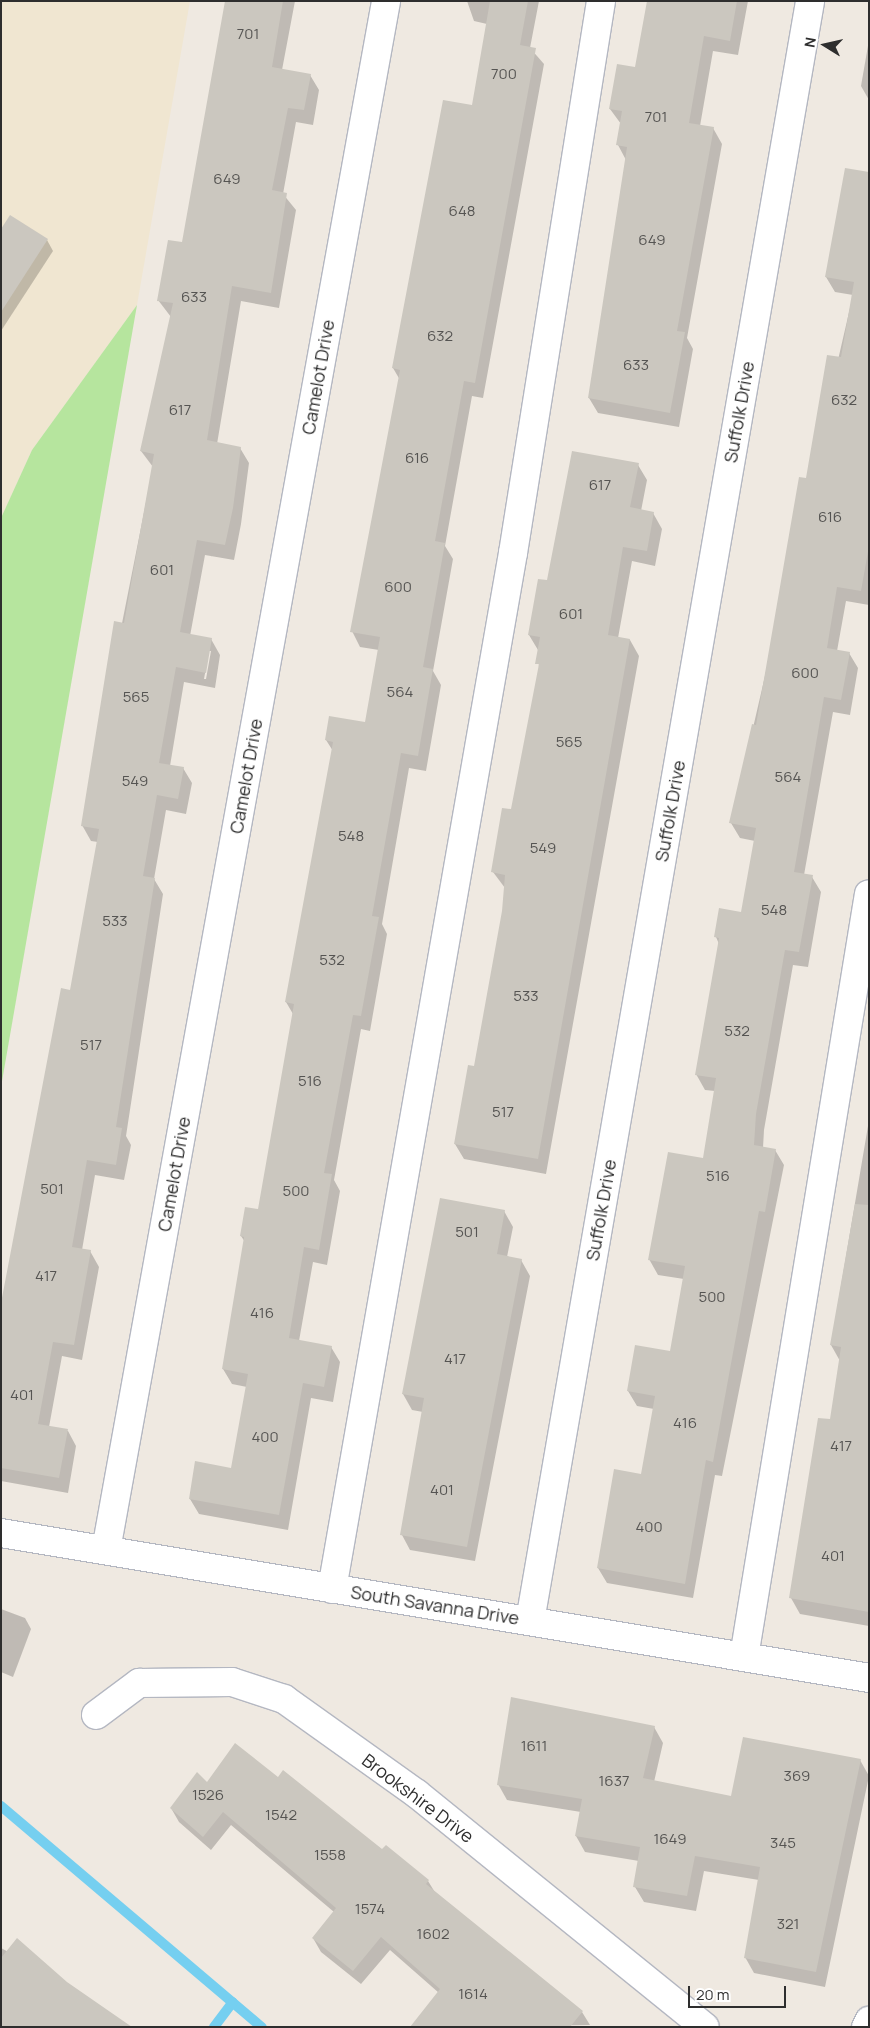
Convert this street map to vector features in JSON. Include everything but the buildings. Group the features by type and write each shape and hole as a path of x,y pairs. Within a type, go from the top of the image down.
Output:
{"street":[{"name":"Camelot Drive","path":"106,1550 386,1"},
{"path":"332,1588 513,553 601,1"},
{"name":"Suffolk Drive","path":"530,1621 810,1"},
{"path":"744,1657 869,894"},
{"name":"South Savanna Drive","path":"1,1533 869,1678"},
{"name":"Brookshire Drive","path":"96,1715 138,1683 232,1682 284,1699 417,1794 705,2027"},
{"path":"866,2027 869,2021"}],"shaded area":[{"path":"1,1 190,1 137,305 32,450 1,518"}],"green space":[{"path":"137,305 1,1087 1,518 32,450"}],"waterway":[{"path":"1,1806 262,2027"},
{"path":"214,2027 233,2002"}]}
